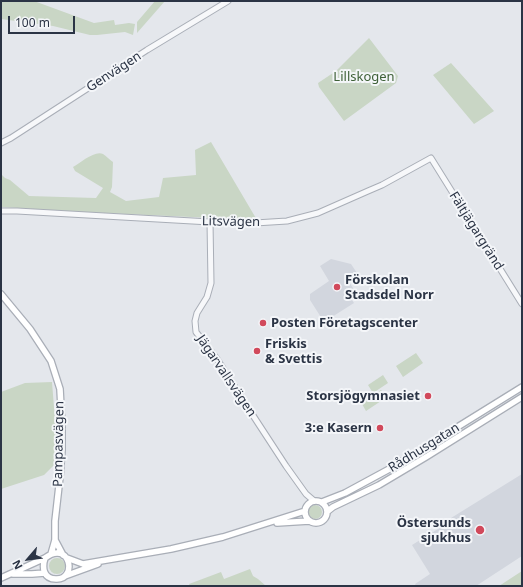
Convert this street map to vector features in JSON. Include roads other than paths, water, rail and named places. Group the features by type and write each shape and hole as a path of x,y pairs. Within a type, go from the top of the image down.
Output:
{"main road":[{"name":"Pampasvägen","path":"1,294 30,329 51,361 60,389 62,450 55,521 55,540 51,554"},
{"name":"Rådhusgatan","path":"322,502 344,493 393,467 522,387"},
{"name":"Rådhusgatan","path":"328,511 333,507 379,485 522,397"},
{"path":"265,524 309,521 316,523 321,522 326,518 328,511 325,504 316,500 311,502 305,508 306,517 309,521"},
{"path":"1,578 46,558 51,554 57,553 83,564 113,559 171,549 223,537 305,511"},
{"name":"Pampasvägen","path":"55,540 65,556"},
{"path":"65,556 70,567 65,576"},
{"path":"46,558 43,566 45,573 50,578 55,579 60,579 113,559"},
{"path":"11,574 45,573"}],"street":[{"name":"Genvägen","path":"1,143 147,50 228,1"},
{"name":"Litsvägen","path":"1,210 210,222 255,223 287,221 318,213 382,185 430,158"},
{"name":"Fältjägargränd","path":"430,158 522,304"},
{"name":"Jägarvallsvägen","path":"210,222 211,283 207,296 194,321 196,332 217,359 311,502"}],"place":[{"name":"Förskolan Stadsdel Norr","path":"337,287"},
{"name":"Posten Företagscenter","path":"263,323"},
{"name":"Friskis & Svettis","path":"257,351"},
{"name":"Storsjögymnasiet","path":"428,396"},
{"name":"3:e Kasern","path":"380,428"},
{"name":"Östersunds sjukhus","path":"480,530"}],"park label":[{"name":"Lillskogen","path":"364,77"}]}
